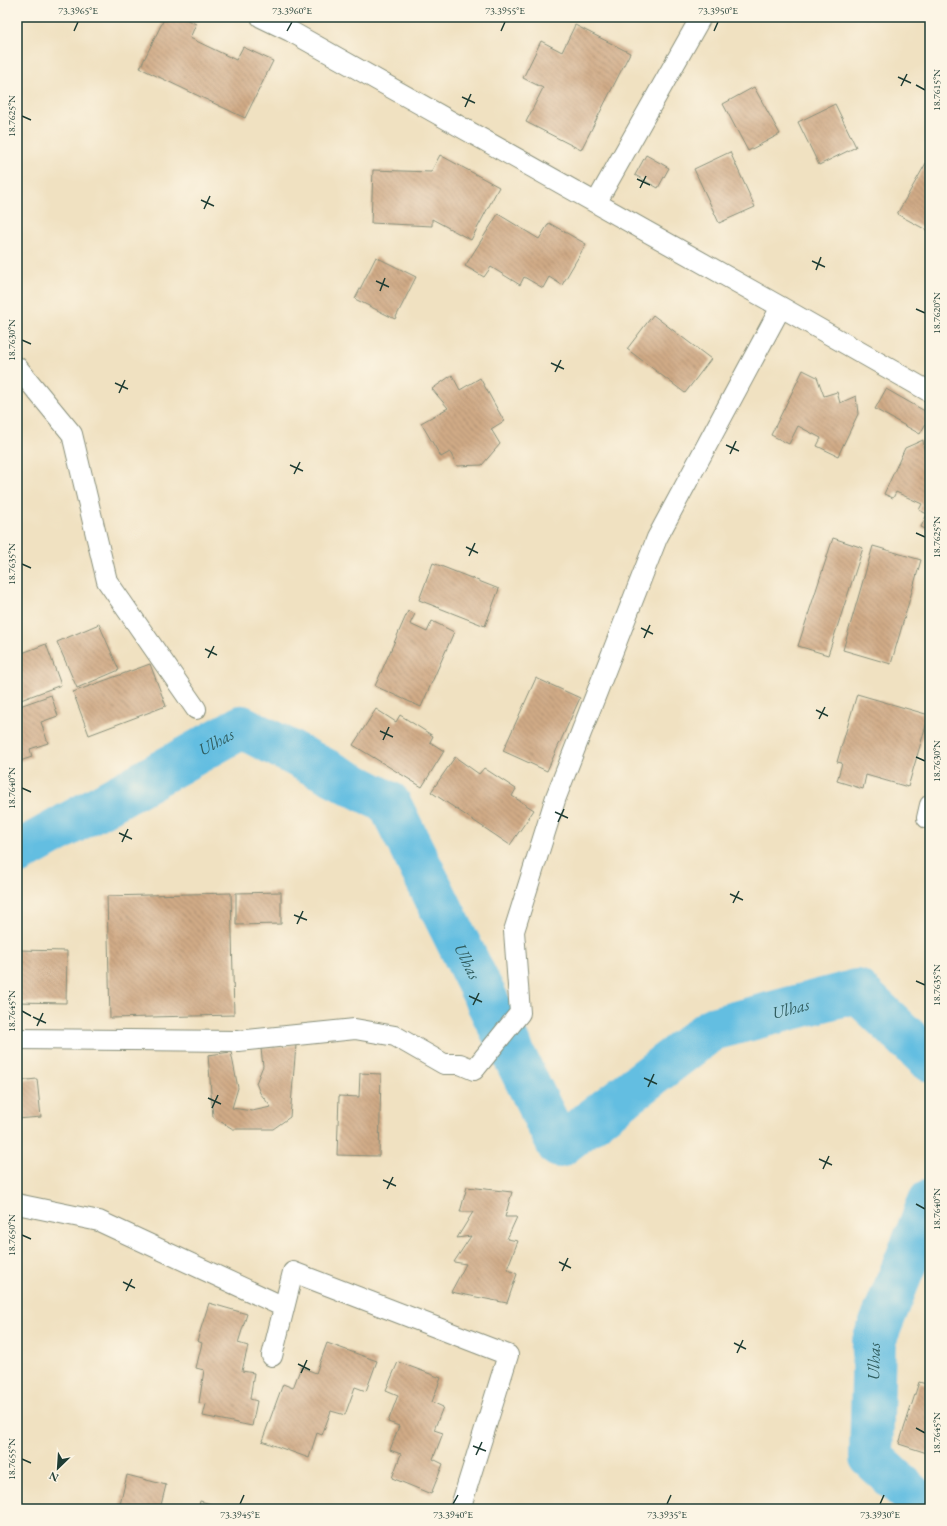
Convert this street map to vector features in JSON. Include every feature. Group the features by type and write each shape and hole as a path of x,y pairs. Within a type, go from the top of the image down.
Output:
{"street":[{"path":"261,17 290,31 930,392"},
{"path":"596,203 701,17"},
{"path":"17,1039 238,1040 355,1029 395,1036 444,1064 460,1064 474,1070 520,1013 514,931 556,797 657,538 781,307"},
{"path":"17,367 72,434 107,581 196,709"},
{"path":"17,1204 99,1221 284,1307"},
{"path":"272,1356 293,1272 508,1355 460,1509"}],"building":[{"path":"165,17 181,17 196,24 190,38 236,60 243,47 273,61 245,118 140,68"},
{"path":"575,25 630,53 581,150 526,122 543,88 523,78 541,41 562,52"},
{"path":"754,87 780,134 748,151 723,104"},
{"path":"835,104 856,147 819,165 798,122"},
{"path":"730,152 755,207 719,223 694,169"},
{"path":"440,155 499,187 471,240 432,219 432,226 371,223 373,170 431,172"},
{"path":"646,155 669,168 658,188 635,175"},
{"path":"930,156 930,232 897,214"},
{"path":"498,214 539,239 549,223 586,244 562,285 549,277 543,288 524,277 520,285 491,267 484,277 465,266"},
{"path":"376,257 416,277 395,319 355,299"},
{"path":"653,315 711,359 685,393 627,349"},
{"path":"803,370 817,377 824,396 837,392 840,403 856,396 858,414 838,456 817,446 821,438 798,426 789,444 771,435"},
{"path":"452,375 460,390 480,378 504,421 491,429 500,444 482,465 457,466 450,452 441,457 421,423 448,408 432,389"},
{"path":"886,389 930,414 920,434 875,409"},
{"path":"923,440 925,456 930,456 930,531 921,527 927,514 919,510 922,504 896,492 893,498 884,494 905,448"},
{"path":"833,538 863,548 828,655 798,646"},
{"path":"873,546 921,560 891,664 843,650"},
{"path":"433,563 499,589 485,626 419,600"},
{"path":"408,611 415,614 410,624 427,632 432,621 454,632 421,707 375,686"},
{"path":"99,624 119,670 77,688 57,642"},
{"path":"46,644 61,685 18,701 17,655"},
{"path":"150,664 166,706 89,735 73,692"},
{"path":"536,678 580,698 547,771 503,751"},
{"path":"857,694 929,715 908,787 866,775 863,789 837,781 842,763 837,762"},
{"path":"51,695 58,716 41,722 48,743 30,749 32,757 17,762 17,707"},
{"path":"376,709 396,722 400,715 433,736 430,742 444,751 422,787 353,745"},
{"path":"455,757 479,774 484,768 516,789 512,796 534,810 510,845 431,792"},
{"path":"281,892 281,924 236,925 236,893"},
{"path":"231,893 234,1015 110,1018 107,896"},
{"path":"17,950 67,951 66,1003 17,1002"},
{"path":"296,1045 290,1117 273,1129 233,1129 213,1117 208,1055 231,1052 238,1088 232,1108 252,1111 271,1107 260,1093 256,1083 263,1066 261,1049"},
{"path":"360,1073 381,1074 379,1156 337,1155 339,1096 359,1097"},
{"path":"37,1079 41,1117 17,1119 17,1081"},
{"path":"467,1187 512,1192 505,1217 517,1217 507,1239 518,1241 507,1269 517,1274 507,1303 451,1292 466,1264 454,1262 471,1236 457,1238 473,1212 460,1212"},
{"path":"209,1303 247,1314 238,1343 248,1346 242,1371 254,1373 250,1399 257,1401 252,1426 203,1416 206,1404 199,1403 204,1370 196,1368 202,1343 197,1341"},
{"path":"327,1343 377,1361 366,1391 355,1387 345,1415 331,1411 322,1435 317,1433 309,1458 262,1441 283,1384 293,1388 301,1367 316,1373"},
{"path":"398,1362 441,1378 432,1402 443,1407 434,1430 443,1433 433,1459 443,1464 431,1494 392,1478 401,1454 390,1450 399,1426 388,1422 398,1395 386,1390"},
{"path":"919,1382 930,1385 930,1454 899,1444"},
{"path":"127,1475 166,1485 160,1509 119,1509"},
{"path":"200,1501 218,1506 217,1509 198,1509"}],"waterway":[{"name":"Ulhas","path":"17,853 242,727 389,803 559,1146 712,1029 857,991 930,1060"},
{"name":"Ulhas","path":"927,1509 871,1457 874,1341 930,1201"}]}
